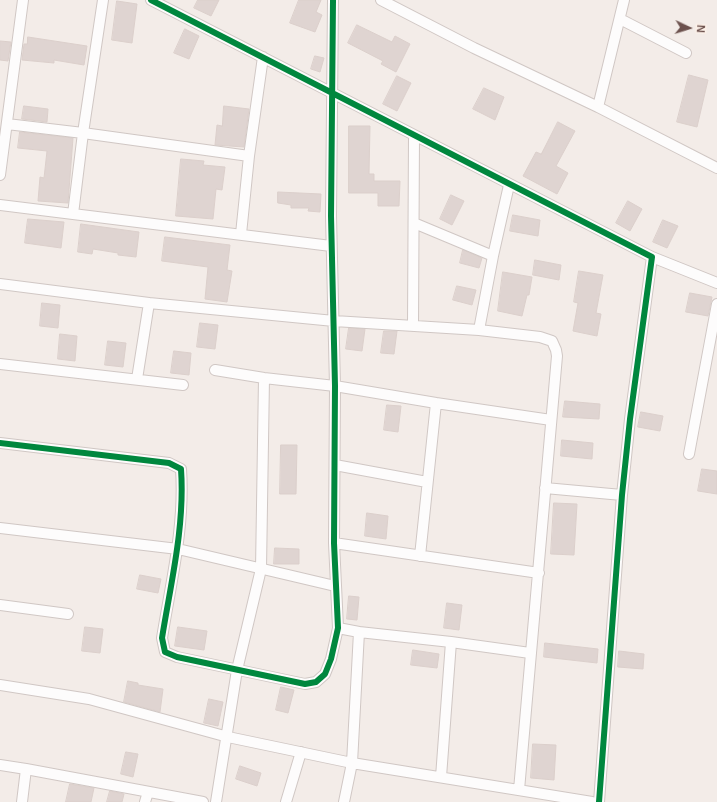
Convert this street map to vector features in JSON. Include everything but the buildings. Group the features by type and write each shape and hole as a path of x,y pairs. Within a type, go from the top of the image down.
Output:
{"street":[{"path":"0,175 23,0"},
{"path":"73,214 83,133 103,0"},
{"path":"151,0 652,257 717,283"},
{"path":"0,442 169,463 181,469 181,518 178,550 162,638 165,652 177,657 305,684 316,682 324,674 329,666 338,628 334,543 335,386 331,246 331,93 333,0"},
{"path":"381,0 467,44 598,107 717,168"},
{"path":"598,107 624,0"},
{"path":"620,19 686,53"},
{"path":"241,234 249,156 263,57"},
{"path":"7,124 249,156"},
{"path":"413,325 414,136"},
{"path":"479,330 509,184"},
{"path":"0,205 331,246"},
{"path":"414,224 493,256"},
{"path":"600,802 622,495 630,420 652,257"},
{"path":"0,284 149,303 334,321 479,330 540,337 552,341 557,356 519,790"},
{"path":"137,379 149,303"},
{"path":"689,454 717,304"},
{"path":"0,364 182,385"},
{"path":"215,370 264,378 335,386 551,420"},
{"path":"216,802 228,737 237,670 261,569 264,378"},
{"path":"420,556 436,403"},
{"path":"335,465 427,482"},
{"path":"545,488 622,495"},
{"path":"0,528 178,550 335,586"},
{"path":"334,543 539,573"},
{"path":"0,605 68,614"},
{"path":"338,628 359,632 451,642 530,653"},
{"path":"344,802 352,763 359,632"},
{"path":"441,777 451,642"},
{"path":"0,685 89,699 228,737 352,763 592,802"},
{"path":"286,802 301,752"},
{"path":"0,765 26,769 147,797 203,802"},
{"path":"22,802 26,769"}],"cycle path":[{"path":"151,0 652,257 630,419 622,495 599,802"},
{"path":"0,443 169,463 181,469 182,490 179,533 162,638 165,652 177,657 305,684 316,682 325,674 331,659 338,628 334,543 335,386 331,216 333,0"}]}
